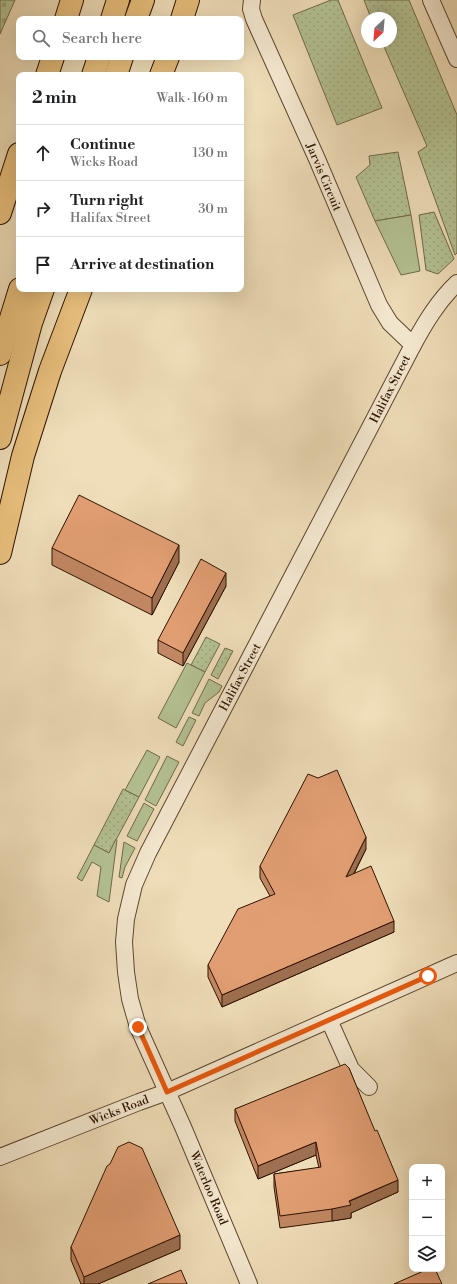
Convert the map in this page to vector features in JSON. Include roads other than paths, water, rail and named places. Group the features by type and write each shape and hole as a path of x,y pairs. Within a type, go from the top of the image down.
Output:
{"highway":[{"path":"67,16 72,0"},
{"path":"113,16 118,0"},
{"path":"137,16 142,0"},
{"path":"183,16 188,0"},
{"path":"47,72 52,60"},
{"path":"94,72 98,60"},
{"path":"117,72 121,60"},
{"path":"162,72 167,60"},
{"path":"0,213 16,163"},
{"path":"0,354 19,292"},
{"path":"0,438 31,323 42,292"},
{"path":"0,553 25,449 50,370 80,292"}],"street":[{"name":"Jarvis Circuit","path":"252,0 251,8 254,19 317,160 379,305 390,323 413,345"},
{"path":"431,0 457,59"},
{"name":"Halifax Street","path":"167,1092 138,1027 130,998 126,972 124,942 126,918 134,885 148,853 413,345 427,320 444,295 457,283"},
{"name":"Wicks Road","path":"0,1157 167,1092 457,963"},
{"path":"329,1020 351,1068 370,1087"},
{"name":"Waterloo Road","path":"167,1092 249,1284"}]}
